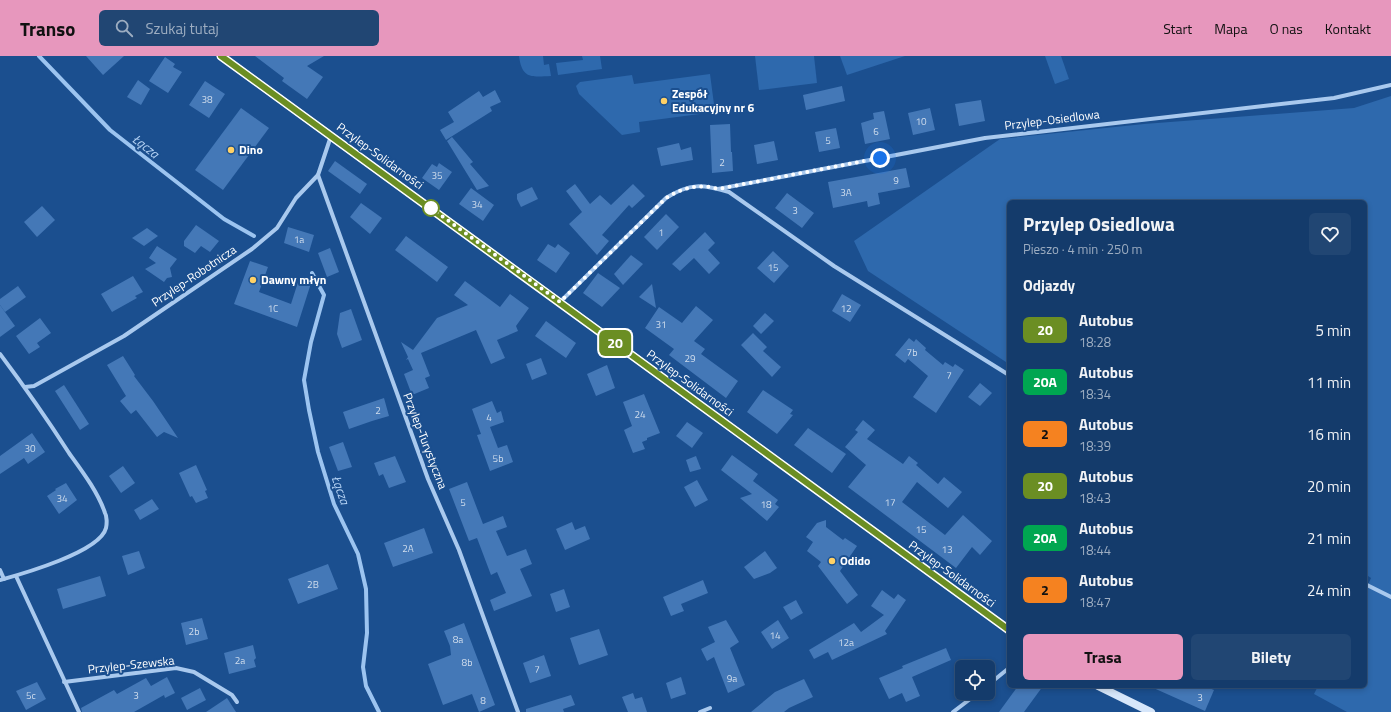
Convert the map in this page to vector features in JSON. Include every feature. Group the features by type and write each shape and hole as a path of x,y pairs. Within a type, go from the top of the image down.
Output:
{"main road":[{"name":"Przylep-Solidarności","path":"221,56 1007,629"},
{"path":"1102,688 1151,712"}],"street":[{"name":"Przylep-Osiedlowa","path":"718,189 985,138 1334,98 1391,85"},
{"name":"Przylep-Robotnicza","path":"25,386 34,386 124,336 252,250 277,228 296,198 318,176 332,136"},
{"name":"Przylep-Turystyczna","path":"318,176 428,479 459,550 518,712"},
{"name":"Przylep-Osiedlowa","path":"560,302 666,198 678,191 693,186 709,186 729,192 834,266 1007,374"},
{"path":"0,354 25,386 86,478 102,504 106,514 106,528 99,539 82,550 48,566 16,576 2,579 0,570"},
{"path":"16,576 78,712"},
{"path":"1367,585 1391,597"},
{"name":"Przylep-Szewska","path":"64,682 176,668 194,672 232,695 237,702"},
{"path":"995,679 1007,670"},
{"path":"953,712 969,700"},
{"path":"700,712 710,708"}],"shaded area":[{"path":"519,56 543,56 544,65 549,64 551,76 538,77 525,73 520,64"},
{"path":"582,56 600,56 602,69 558,75 556,63 583,60"},
{"path":"755,56 814,56 817,83 759,90"},
{"path":"840,56 905,56 847,75"},
{"path":"1045,56 1061,56 1069,79 1055,84"},
{"path":"710,74 715,112 639,122 640,132 622,135 579,94 576,86 580,82 632,75 634,84"},
{"path":"1391,96 1391,712 1347,712 1314,694 1317,688 1367,688 1367,587 1371,578 1367,575 1367,200 1007,200 1007,363 868,271 854,241 1000,139 1144,124 1354,108"}],"building":[{"path":"86,56 124,56 103,75"},
{"path":"255,56 324,56 307,66 323,77 307,99 282,81 284,78"},
{"path":"165,57 175,64 173,67 182,72 168,93 149,81"},
{"path":"138,80 150,89 141,105 127,97"},
{"path":"205,81 225,94 209,118 189,105"},
{"path":"842,86 845,101 806,110 803,95"},
{"path":"495,90 501,102 490,107 492,111 446,140 440,130 454,122 448,112 479,91 483,97"},
{"path":"981,100 985,121 959,126 955,104"},
{"name":"Dino","path":"241,108 269,128 223,190 195,170"},
{"path":"930,108 935,130 913,135 908,113"},
{"path":"884,111 890,139 865,144 861,123 874,119 873,113"},
{"path":"730,124 733,171 712,173 710,125"},
{"path":"836,128 840,148 819,152 815,132"},
{"path":"452,137 473,162 470,164 489,186 477,190 447,141"},
{"path":"774,141 778,160 757,164 754,145"},
{"path":"679,143 681,150 691,147 693,160 661,166 657,148"},
{"path":"335,161 367,184 360,194 328,171"},
{"path":"439,163 452,172 439,190 422,178 432,164 437,167"},
{"path":"906,168 910,187 878,193 880,204 868,207 867,201 833,208 828,182"},
{"path":"575,184 590,204 600,195 611,205 633,184 645,196 632,208 629,205 602,235 609,241 597,255 569,224 582,212 566,191"},
{"path":"532,187 538,199 521,207 517,199 517,194"},
{"path":"471,188 494,205 483,221 459,204"},
{"path":"787,193 814,213 802,228 775,208"},
{"path":"361,203 382,218 370,234 350,217"},
{"path":"42,206 55,220 37,237 24,222"},
{"path":"666,214 679,227 657,250 644,237"},
{"path":"196,225 219,241 210,252 201,246 195,253 184,246 184,241"},
{"path":"288,227 314,235 309,252 284,243"},
{"path":"147,228 158,236 144,246 132,238"},
{"path":"705,232 715,243 708,250 720,263 709,274 694,258 680,271 672,264"},
{"path":"406,236 448,267 437,282 395,250"},
{"path":"548,244 555,248 558,244 570,253 556,273 537,260"},
{"path":"157,246 177,259 170,268 172,277 167,278 164,282 145,269 156,263 149,258"},
{"path":"330,248 339,272 327,277 318,253"},
{"path":"773,251 789,266 774,283 757,268"},
{"path":"631,255 643,264 623,285 614,274"},
{"path":"250,261 268,267 259,292 291,304 300,276 312,280 297,327 234,304"},
{"path":"598,273 620,288 602,307 583,293"},
{"path":"133,276 143,292 135,296 137,298 112,312 101,294"},
{"path":"465,281 500,307 510,294 529,308 516,326 518,331 497,340 505,358 491,364 476,330 421,353 430,376 425,378 429,388 412,395 404,374 413,370 408,359 406,360 408,357 401,342 413,350 437,318 468,305 454,295"},
{"path":"652,284 656,308 639,297"},
{"path":"18,286 26,297 5,312 0,305 0,299"},
{"path":"842,294 861,305 850,322 832,311"},
{"path":"0,305 15,326 0,337"},
{"path":"696,306 713,320 694,341 705,349 701,354 738,381 726,398 669,355 674,349 645,328 659,307 682,323"},
{"path":"351,309 362,340 342,348 337,334 340,313"},
{"path":"765,313 774,321 761,334 753,326"},
{"path":"40,318 51,333 37,343 40,347 29,354 16,336"},
{"path":"546,321 576,343 566,358 535,336"},
{"path":"753,333 767,347 763,351 781,367 772,377 741,345"},
{"path":"909,338 914,342 916,339 926,348 925,350 943,365 945,362 953,367 955,364 964,370 936,413 913,397 928,376 908,359 905,363 895,355"},
{"path":"123,356 135,375 134,376 178,438 164,432 157,437 136,410 131,414 120,401 126,396 107,365"},
{"path":"541,358 547,374 532,380 526,364"},
{"path":"607,365 615,388 596,396 587,374"},
{"path":"980,383 992,393 980,406 968,397"},
{"path":"64,385 89,424 80,430 55,391"},
{"path":"763,390 793,410 790,414 793,415 777,434 747,412"},
{"path":"644,394 660,433 647,438 647,440 642,442 645,449 633,453 624,430 632,426 623,402"},
{"path":"384,398 389,416 349,429 343,412"},
{"path":"492,401 497,413 501,411 504,422 490,427 498,448 507,445 513,462 490,471 477,435 481,434 472,409"},
{"path":"863,420 875,430 867,439 903,464 909,456 918,463 916,465 938,484 944,477 962,492 948,508 917,482 902,502 945,535 963,515 992,541 980,555 972,547 956,568 848,487 866,465 845,447 858,432 855,430"},
{"path":"687,422 703,433 692,448 676,436"},
{"path":"808,428 846,454 832,473 794,445"},
{"path":"32,433 45,452 28,464 24,458 0,474 0,456"},
{"path":"343,442 352,467 338,471 329,447"},
{"path":"732,455 758,474 753,481 778,500 775,504 779,507 767,521 740,498 752,494 721,470"},
{"path":"395,456 406,482 389,488 383,474 379,476 374,463"},
{"path":"696,456 701,469 690,472 686,460"},
{"path":"196,465 207,490 205,491 208,498 196,503 192,496 190,497 179,473"},
{"path":"123,466 135,483 121,493 109,476"},
{"path":"697,480 708,500 695,507 684,487"},
{"path":"467,482 483,524 503,516 507,527 496,531 507,556 526,549 532,564 520,569 532,596 494,611 490,600 506,593 497,572 491,575 477,538 469,541 449,489"},
{"path":"66,483 77,500 59,514 47,496 56,490 55,489"},
{"path":"152,499 159,509 140,520 134,510"},
{"path":"826,520 826,527 843,540 845,538 857,546 840,571 858,595 847,604 818,566 821,562 807,551 813,542 806,537 817,523"},
{"path":"572,522 575,530 585,526 590,539 565,550 556,529"},
{"path":"424,528 433,553 393,567 384,543"},
{"path":"139,551 145,568 128,575 122,556"},
{"path":"765,551 777,568 770,573 754,579 744,567"},
{"path":"328,564 338,589 298,604 288,579"},
{"path":"100,576 106,596 63,609 57,589"},
{"path":"703,580 708,593 681,604 684,611 671,616 663,597"},
{"path":"564,589 570,607 556,612 550,594"},
{"path":"882,590 894,599 898,594 906,600 885,631 887,634 832,660 828,652 814,659 809,650 854,623 861,632 884,615 871,606"},
{"path":"796,600 803,613 791,620 783,607"},
{"path":"202,618 208,639 186,645 181,623"},
{"path":"726,620 739,642 730,648 745,685 728,693 714,657 707,661 701,649 715,642 708,627"},
{"path":"778,620 789,638 772,649 761,632"},
{"path":"464,623 495,705 479,712 472,694 443,705 428,664 451,655 450,646 444,631"},
{"path":"599,629 608,655 579,665 570,638"},
{"path":"253,645 256,658 254,660 256,667 229,674 224,653"},
{"path":"946,648 951,660 912,677 920,696 906,702 902,693 889,699 879,678 903,668 902,666"},
{"path":"544,655 551,676 530,683 523,663"},
{"path":"167,677 175,693 165,698 164,695 134,712 82,712 81,708 114,690 117,694 146,678 151,686"},
{"path":"681,677 686,694 671,699 666,683"},
{"path":"804,679 813,697 789,708 784,712 751,712 775,692"},
{"path":"37,682 46,699 26,710 16,691"},
{"path":"200,688 206,700 187,710 181,698"},
{"path":"1017,688 1042,688 1024,712 999,712"},
{"path":"1153,688 1209,688 1214,690 1205,711"},
{"path":"633,693 635,699 642,697 647,712 628,712 622,697"},
{"path":"571,695 575,705 563,709 564,712 526,712 526,709"},
{"path":"227,698 236,712 206,712"}],"waterway":[{"name":"Łącza","path":"39,56 110,130 224,219 254,236"},
{"name":"Łącza","path":"312,273 324,295 311,342 304,380 318,452 334,504 358,554 366,589 367,633 363,667 366,686 379,712"}],"bus line":[{"name":"20","path":"221,56 1007,629"}],"place":[{"name":"Zespół Edukacyjny nr 6","path":"664,101"},
{"name":"Dino","path":"231,150"},
{"name":"Dawny młyn","path":"253,280"},
{"name":"Odido","path":"832,561"}],"route":[{"path":"431,208 560,302 666,198 678,191 693,186 709,186 718,189 880,158"}]}
